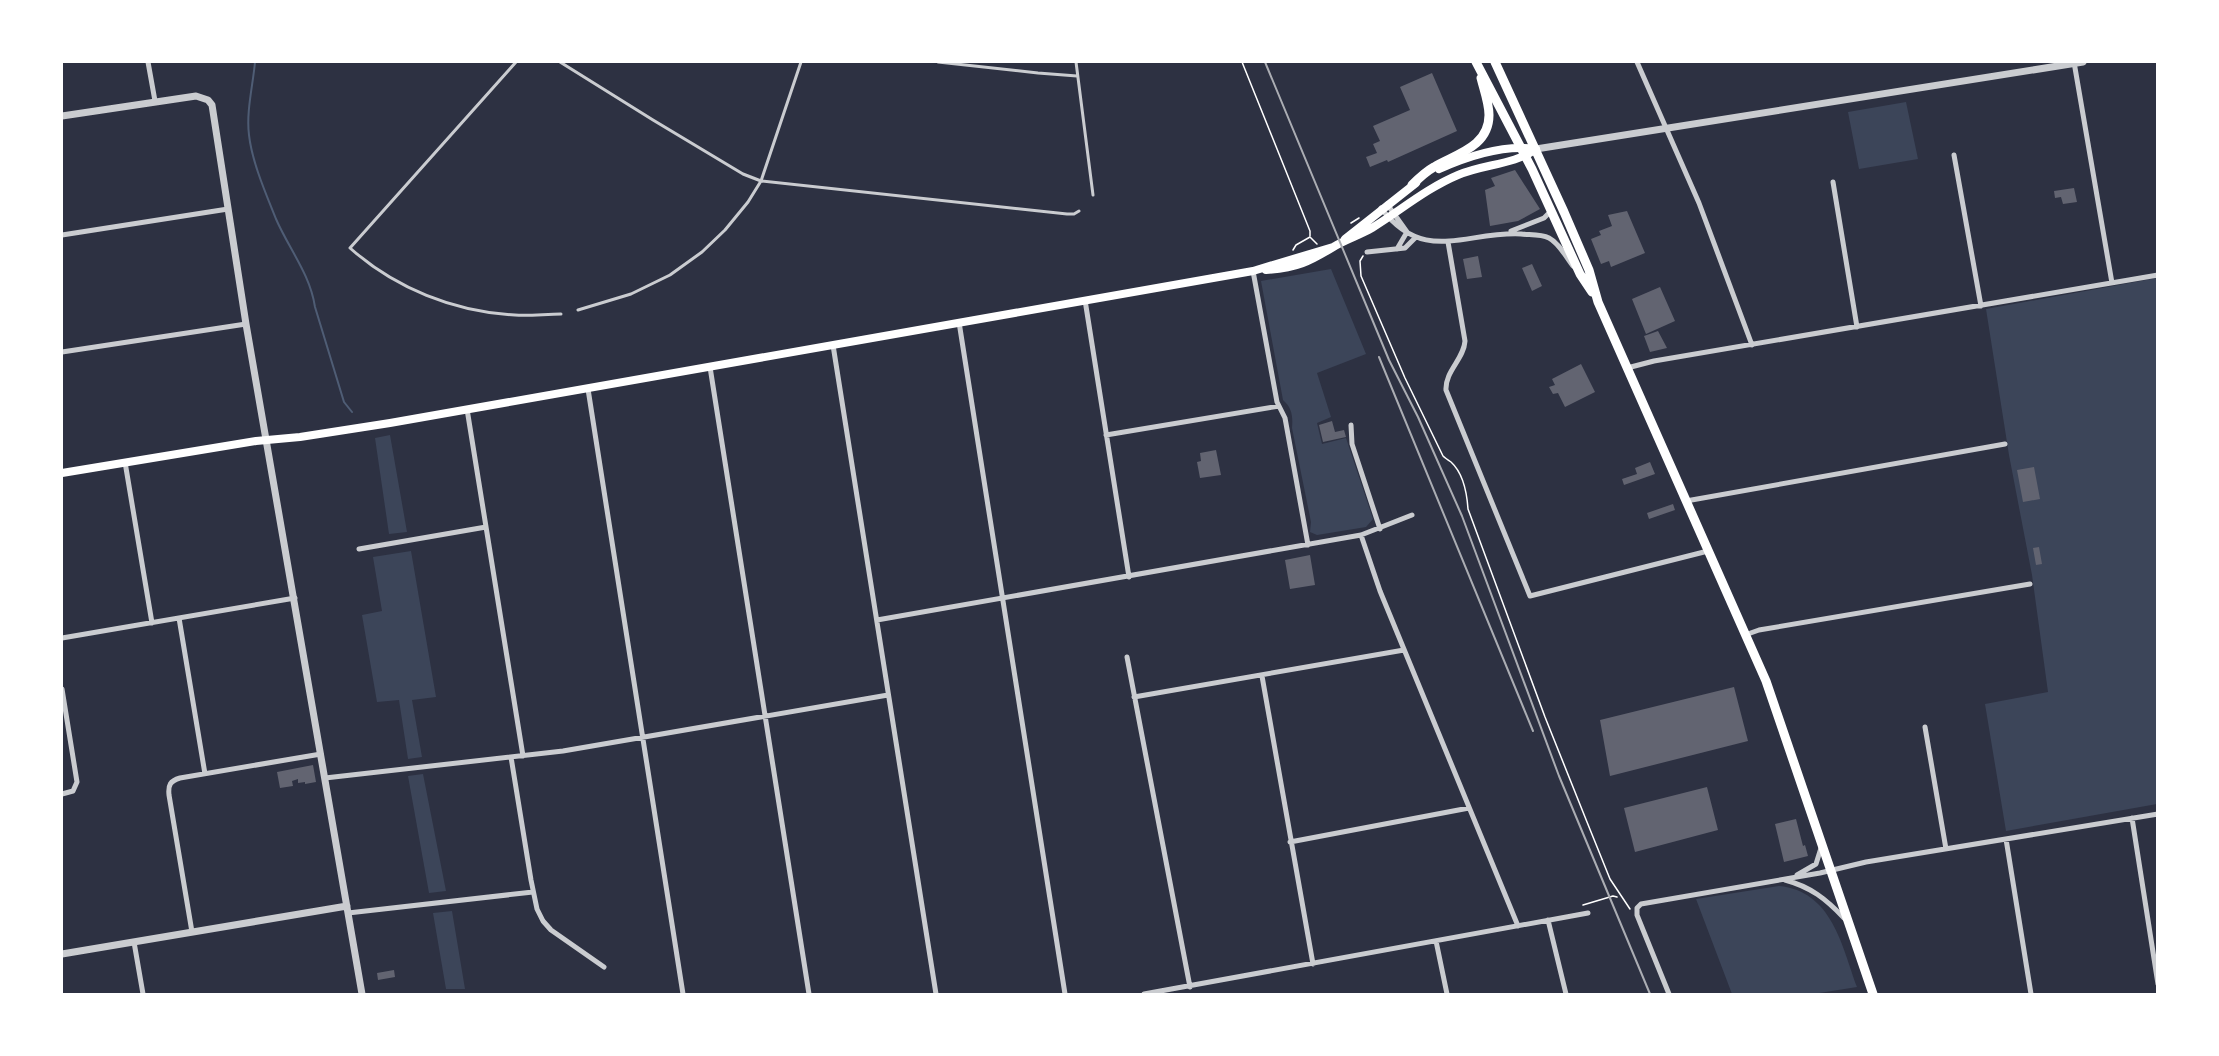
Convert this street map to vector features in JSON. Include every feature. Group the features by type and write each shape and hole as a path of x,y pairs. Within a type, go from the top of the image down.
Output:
{"highway":[{"path":"1477,62 1525,156 1580,274 1598,302"},
{"path":"1412,185 1424,173 1470,148 1483,136 1489,121 1489,112 1477,62"},
{"path":"1495,62 1589,270 1598,302 1773,699 1873,994"}],"main road":[{"path":"1336,245 1384,206 1434,171 1470,157 1520,146 1536,149"},
{"path":"62,472 267,440 300,437 588,389 1253,271 1355,238 1433,188 1460,174 1525,156 1536,149"}],"street":[{"path":"148,62 155,101"},
{"path":"1637,62 1700,203 1752,345"},
{"path":"2074,62 2112,283"},
{"path":"1536,149 2083,62"},
{"path":"62,116 196,96 208,100 213,111 246,324 362,994"},
{"path":"1954,155 1981,306"},
{"path":"1833,182 1857,327"},
{"path":"1384,206 1407,232 1429,242 1448,242 1506,233 1544,218 1551,211"},
{"path":"62,235 228,209"},
{"path":"1397,249 1407,232"},
{"path":"1506,233 1547,237 1557,244 1580,274"},
{"path":"1367,252 1407,247 1416,237"},
{"path":"1448,242 1465,346 1447,380 1446,390 1530,596 1708,551"},
{"path":"1253,271 1273,383 1279,406 1286,418 1308,545"},
{"path":"1627,368 2157,275"},
{"path":"1085,300 1129,577"},
{"path":"959,322 1065,994"},
{"path":"62,352 246,324"},
{"path":"833,345 936,994"},
{"path":"710,367 808,994"},
{"path":"588,389 683,994"},
{"path":"1106,435 1279,406"},
{"path":"467,409 523,756"},
{"path":"1351,425 1352,444 1380,529"},
{"path":"1686,501 2005,444"},
{"path":"125,462 152,623"},
{"path":"877,620 1361,535 1412,515"},
{"path":"359,549 486,527"},
{"path":"1361,535 1380,591 1518,926"},
{"path":"1745,634 1789,624 2030,584"},
{"path":"62,638 295,598"},
{"path":"179,618 205,774"},
{"path":"1134,697 1404,650"},
{"path":"1127,657 1190,987"},
{"path":"1262,676 1313,964"},
{"path":"62,689 77,782 73,791 62,794"},
{"path":"325,778 523,756 643,738 888,695"},
{"path":"1925,727 1946,849"},
{"path":"192,932 169,795 169,786 172,781 321,754"},
{"path":"511,757 537,909 546,925 604,967"},
{"path":"1290,842 1469,808"},
{"path":"1669,994 1637,915 1637,909 1645,903 2157,814"},
{"path":"2132,818 2157,984"},
{"path":"2006,839 2031,994"},
{"path":"1790,878 1816,864 1822,841"},
{"path":"1783,879 1800,884 1823,896 1850,923"},
{"path":"62,954 192,932 348,910 533,891"},
{"path":"1144,994 1588,913"},
{"path":"1548,920 1566,994"},
{"path":"2149,926 2157,924"},
{"path":"1436,941 1447,994"},
{"path":"134,942 143,994"}],"lane":[{"path":"516,62 350,248 382,273 445,302 470,309 515,315 561,314"},
{"path":"560,62 743,174 761,181 1067,214 1079,211"},
{"path":"578,310 615,300 648,287 690,262 725,230 748,202 761,181 801,62"},
{"path":"938,62 1077,76"},
{"path":"1076,62 1093,195"}],"path":[{"path":"1242,62 1310,231 1310,237 1318,246 1321,245"},
{"path":"1348,228 1358,217"},
{"path":"1294,253 1296,245 1310,237"},
{"path":"1367,252 1360,261 1361,276 1443,456 1450,461 1463,482 1468,509 1506,613 1610,879 1630,909 1637,909"},
{"path":"1583,905 1613,896 1617,897"}],"shaded area":[{"path":"1906,102 1918,159 1859,169 1848,112"},
{"path":"1331,269 1366,354 1317,373 1331,417 1317,423 1322,444 1346,438 1373,519 1366,527 1317,535 1310,532 1311,522 1292,428 1292,416 1283,400 1261,281"},
{"path":"2157,278 2157,804 2006,831 1985,704 2048,692 2032,575 2009,455 1986,309"},
{"path":"390,435 407,532 389,534 375,438"},
{"path":"411,551 436,697 412,700 422,757 408,759 399,700 377,702 362,615 382,611 373,557"},
{"path":"423,774 446,891 429,893 408,776"},
{"path":"1779,886 1797,890 1811,898 1823,909 1840,938 1857,987 1813,994 1732,994 1696,899"},
{"path":"452,911 465,989 446,989 433,913"}],"building":[{"path":"1432,73 1457,131 1388,162 1387,160 1370,167 1366,157 1377,153 1373,144 1380,141 1373,126 1410,110 1400,87"},
{"path":"1515,170 1540,209 1518,221 1490,226 1485,190 1495,186 1491,178"},
{"path":"2074,188 2077,202 2063,204 2061,197 2055,198 2054,191"},
{"path":"1627,211 1645,253 1611,267 1609,261 1601,264 1591,239 1601,235 1599,231 1612,226 1608,215"},
{"path":"1478,256 1482,277 1467,279 1463,259"},
{"path":"1532,264 1542,286 1532,291 1522,268"},
{"path":"1660,287 1675,321 1646,334 1632,299"},
{"path":"1658,331 1667,348 1650,352 1644,336"},
{"path":"1581,364 1595,392 1565,407 1558,393 1553,394 1549,387 1555,385 1552,379"},
{"path":"1332,421 1335,432 1344,430 1346,437 1323,442 1319,425"},
{"path":"1216,450 1221,475 1200,478 1197,462 1201,461 1200,453"},
{"path":"1650,462 1655,474 1624,485 1622,479 1637,474 1635,468"},
{"path":"2034,467 2040,499 2023,502 2017,470"},
{"path":"1673,504 1675,510 1649,519 1647,513"},
{"path":"2039,547 2042,564 2036,565 2033,548"},
{"path":"1310,555 1315,585 1290,589 1285,560"},
{"path":"1734,687 1748,741 1610,776 1600,720"},
{"path":"313,765 316,782 298,783 298,779 292,781 293,786 280,788 277,772"},
{"path":"1707,787 1718,830 1635,852 1624,808"},
{"path":"1796,819 1808,856 1784,862 1775,824"},
{"path":"394,970 395,977 378,980 377,973"}],"waterway":[{"path":"255,62 248,117 253,156 276,219 309,284 344,402 352,412"}],"railway":[{"path":"1265,62 1389,360 1418,417 1462,516 1559,776 1650,994"},
{"path":"1379,357 1533,731"}]}
